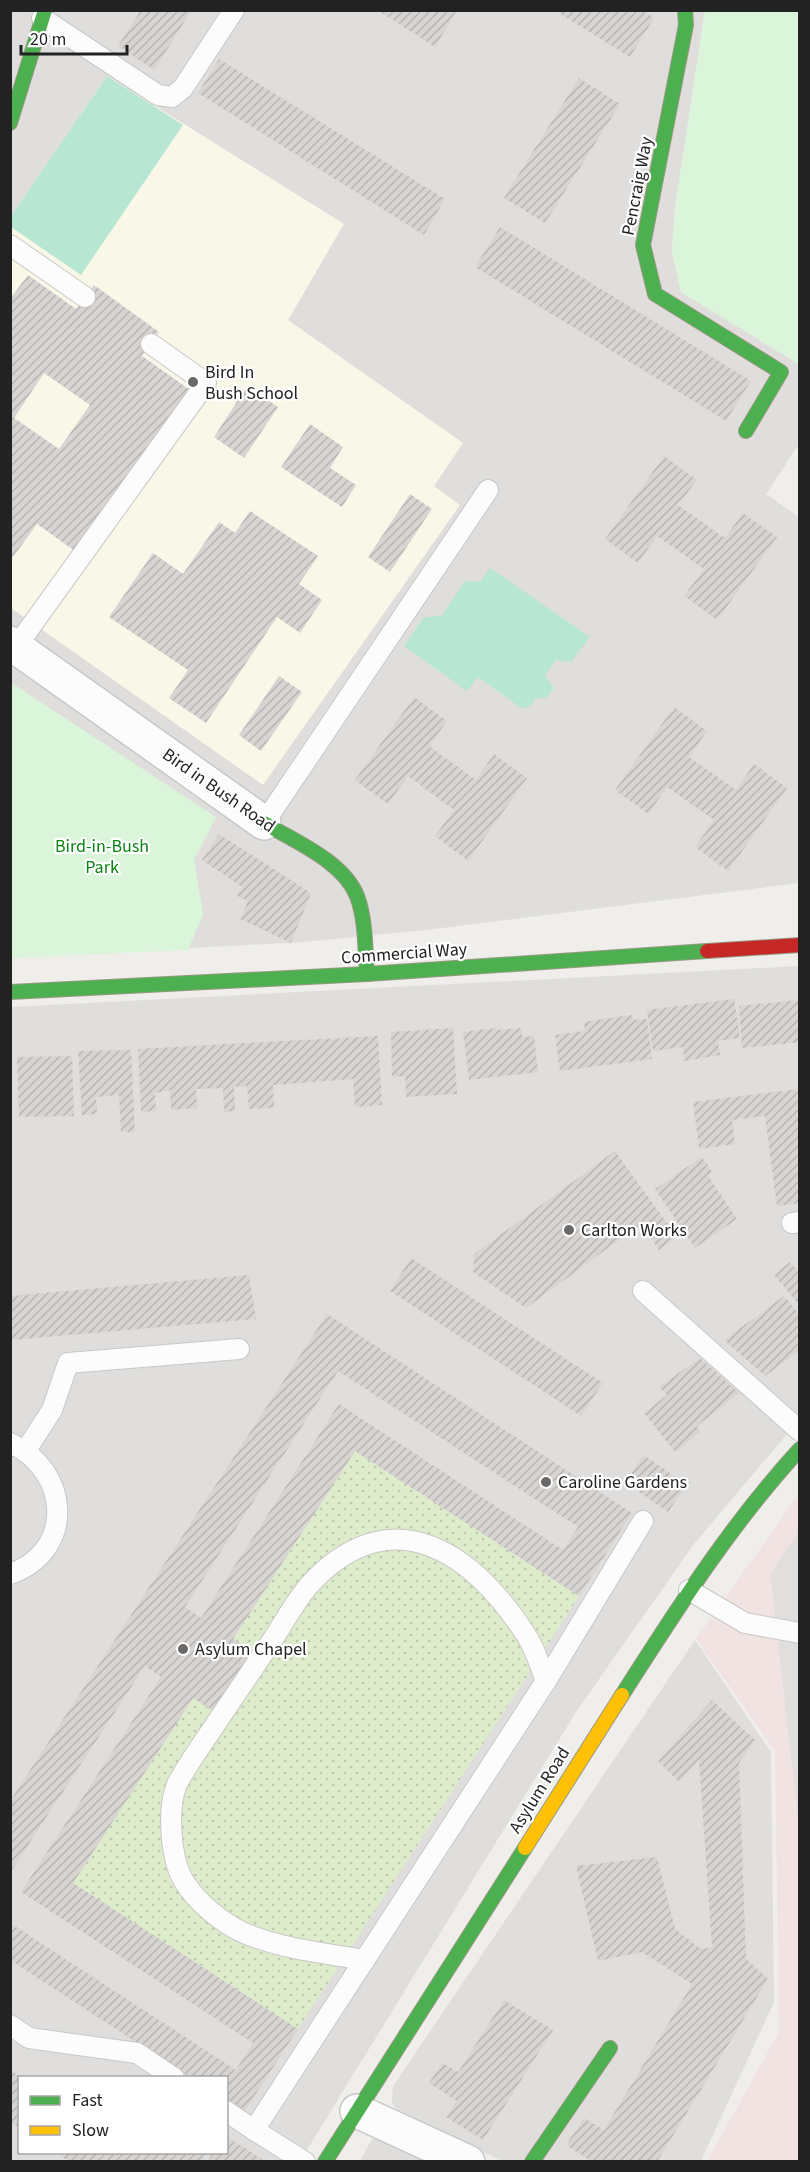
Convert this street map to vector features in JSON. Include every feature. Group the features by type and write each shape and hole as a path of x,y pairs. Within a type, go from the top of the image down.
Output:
{"street":[{"name":"Pencraig Way","path":"685,10 686,24 643,245 655,294 782,372 746,431"},
{"path":"10,123 43,14"},
{"name":"Bird in Bush Road","path":"13,645 264,823 343,875 357,894 367,974"},
{"name":"Commercial Way","path":"10,992 367,974 800,945"},
{"name":"Asylum Road","path":"325,2162 690,1590 760,1493 800,1449"},
{"path":"532,2162 610,2048"},
{"path":"357,2111 468,2162"}],"lane":[{"path":"43,14 158,95 172,97 183,88 234,10"},
{"path":"10,245 85,297"},
{"path":"13,645 207,382 151,344"},
{"path":"264,823 488,490"},
{"path":"643,1291 800,1431"},
{"path":"10,1574 22,1570 40,1555 53,1535 58,1512 55,1488 47,1473 18,1446 52,1410 68,1363 239,1349"},
{"path":"254,2130 546,1681 643,1521"},
{"path":"365,1960 282,1946 243,1932 210,1910 184,1882 174,1851 171,1816 177,1785 194,1756 310,1584 350,1552 373,1544 403,1539 429,1544 456,1558 483,1579 527,1637 546,1681"},
{"path":"690,1590 745,1623 800,1633"},
{"path":"10,2025 29,2038 137,2053 171,2076"},
{"path":"228,2112 305,2162"}],"shaded area":[{"path":"10,11 705,11 675,208 672,252 681,292 799,364 799,444 766,494 799,517 799,883 426,930 303,942 11,958"},
{"name":"Bird In Bush School","path":"107,76 344,224 288,320 463,443 434,486 460,505 263,785 11,608 11,216"},
{"path":"799,966 799,1420 694,1544 578,1709 300,2161 11,2162 11,1007"},
{"path":"799,1494 799,2161 707,2161 779,2032 775,1751 696,1639"},
{"path":"799,1531 799,1825 770,1574"},
{"path":"695,1640 771,1752 774,2002 701,2161 502,2161 402,2115 392,2103 393,2086"},
{"path":"374,2136 431,2162 359,2162"}],"green space":[{"path":"705,11 799,11 799,364 681,292 672,252 675,208"},
{"path":"107,76 183,125 81,275 11,227 11,216"},
{"path":"490,568 590,637 571,662 556,660 545,675 554,688 545,699 538,697 529,707 521,708 478,677 467,691 404,646 423,618 442,615 465,581 480,582"},
{"name":"Bird-in-Bush Park","path":"10,682 216,817 194,860 203,914 188,950 11,958"},
{"path":"355,1451 579,1596 298,2029 73,1883 193,1698 255,1653 233,1639"}],"building":[{"path":"141,10 192,10 154,70 118,46"},
{"path":"377,10 457,10 435,47"},
{"path":"554,10 643,10 654,18 630,57"},
{"path":"219,59 445,199 424,235 198,93"},
{"path":"579,78 620,104 545,223 504,198"},
{"path":"500,227 751,381 726,421 475,267"},
{"path":"28,275 76,309 94,285 159,332 142,356 190,390 75,551 37,524 13,557 10,554 10,299","holes":["44,373 90,405 59,449 14,418"]},
{"path":"247,386 278,407 244,458 214,437"},
{"path":"310,424 343,447 330,468 356,485 342,507 281,467"},
{"path":"664,456 697,480 678,505 725,538 743,513 777,537 717,620 684,596 704,569 657,536 638,563 605,539"},
{"path":"410,494 432,509 390,572 368,557"},
{"path":"250,511 318,556 299,584 322,600 300,633 277,617 206,723 169,698 188,670 109,617 153,553 183,574 219,522 235,533"},
{"path":"279,676 302,692 261,751 239,735"},
{"path":"414,697 447,721 429,746 476,780 494,754 527,778 468,861 435,836 454,810 408,776 388,804 355,780"},
{"path":"674,707 707,731 689,757 736,790 754,764 787,788 728,871 695,847 714,820 667,787 648,814 615,790"},
{"path":"219,834 311,893 291,943 240,919 248,901 237,896 242,887 202,860"},
{"path":"734,999 740,1038 718,1041 720,1055 684,1061 683,1047 653,1051 647,1010"},
{"path":"800,1000 800,1042 742,1048 739,1006"},
{"path":"632,1015 633,1020 647,1019 652,1059 560,1071 555,1035 585,1031 584,1022"},
{"path":"453,1028 457,1094 406,1097 405,1076 392,1077 391,1032"},
{"path":"496,1028 496,1030 521,1028 522,1037 534,1036 538,1072 469,1080 463,1032"},
{"path":"378,1036 382,1105 355,1107 353,1079 273,1085 274,1108 249,1109 247,1086 234,1087 235,1111 224,1112 223,1088 196,1089 197,1108 171,1110 170,1090 155,1093 156,1111 141,1112 138,1049"},
{"path":"131,1050 135,1132 121,1132 119,1095 96,1097 97,1114 82,1115 78,1051"},
{"path":"72,1056 74,1116 19,1117 17,1057"},
{"path":"800,1089 800,1203 777,1206 765,1116 732,1120 735,1144 699,1149 693,1102"},
{"name":"Carlton Works","path":"615,1151 677,1237 659,1250 641,1224 526,1308 473,1272 474,1254"},
{"path":"702,1157 713,1173 708,1176 737,1219 695,1248 655,1189"},
{"path":"411,1258 603,1383 581,1416 390,1291"},
{"path":"790,1262 800,1273 800,1306 774,1275"},
{"path":"249,1275 256,1319 10,1340 10,1296"},
{"path":"784,1296 800,1315 800,1350 765,1376 724,1340"},
{"path":"327,1314 632,1513 579,1596 355,1451 233,1639 255,1653 216,1713 193,1698 73,1883 298,2029 244,2112 228,2101 228,2076 188,2076 10,1960 10,1923 236,2070 253,2043 21,1892 161,1677 145,1666 10,1873 10,1801","holes":["338,1371 578,1527 563,1550 339,1404 201,1618 185,1607"]},
{"path":"700,1358 739,1393 697,1426 700,1432 675,1452 644,1413 667,1395 659,1387"},
{"path":"644,1455 687,1485 668,1512 625,1482"},
{"path":"712,1700 755,1740 739,1763 746,1959 768,1979 657,2162 592,2162 566,2145 584,2118 604,2130 692,1984 642,1952 598,1961 576,1866 657,1857 675,1929 701,1949 712,1947 699,1760 679,1782 658,1761"},
{"path":"504,2000 553,2030 483,2140 446,2117 457,2101 429,2083 442,2063 458,2072"},
{"path":"10,2070 19,2076 18,2127 10,2122"},
{"path":"228,2137 262,2159 261,2162 207,2162 212,2154 228,2154"},
{"path":"59,2154 206,2154 201,2162 69,2162"}],"traffic: fast":[{"path":"10,123 45,10"},
{"path":"685,10 686,25 643,245 655,294 781,372 746,431"},
{"path":"264,823 329,862 350,884 357,896 362,915 367,974"},
{"path":"10,992 367,974 707,951"},
{"path":"622,1695 684,1599 728,1537 800,1449"},
{"path":"325,2162 525,1848"},
{"path":"532,2162 610,2048"}],"traffic: slow":[{"path":"525,1848 622,1695"}],"traffic: jam":[{"path":"707,951 800,945"}],"place":[{"name":"Bird In Bush School","path":"193,382"},
{"name":"Carlton Works","path":"569,1230"},
{"name":"Caroline Gardens","path":"546,1482"},
{"name":"Asylum Chapel","path":"183,1649"}]}
